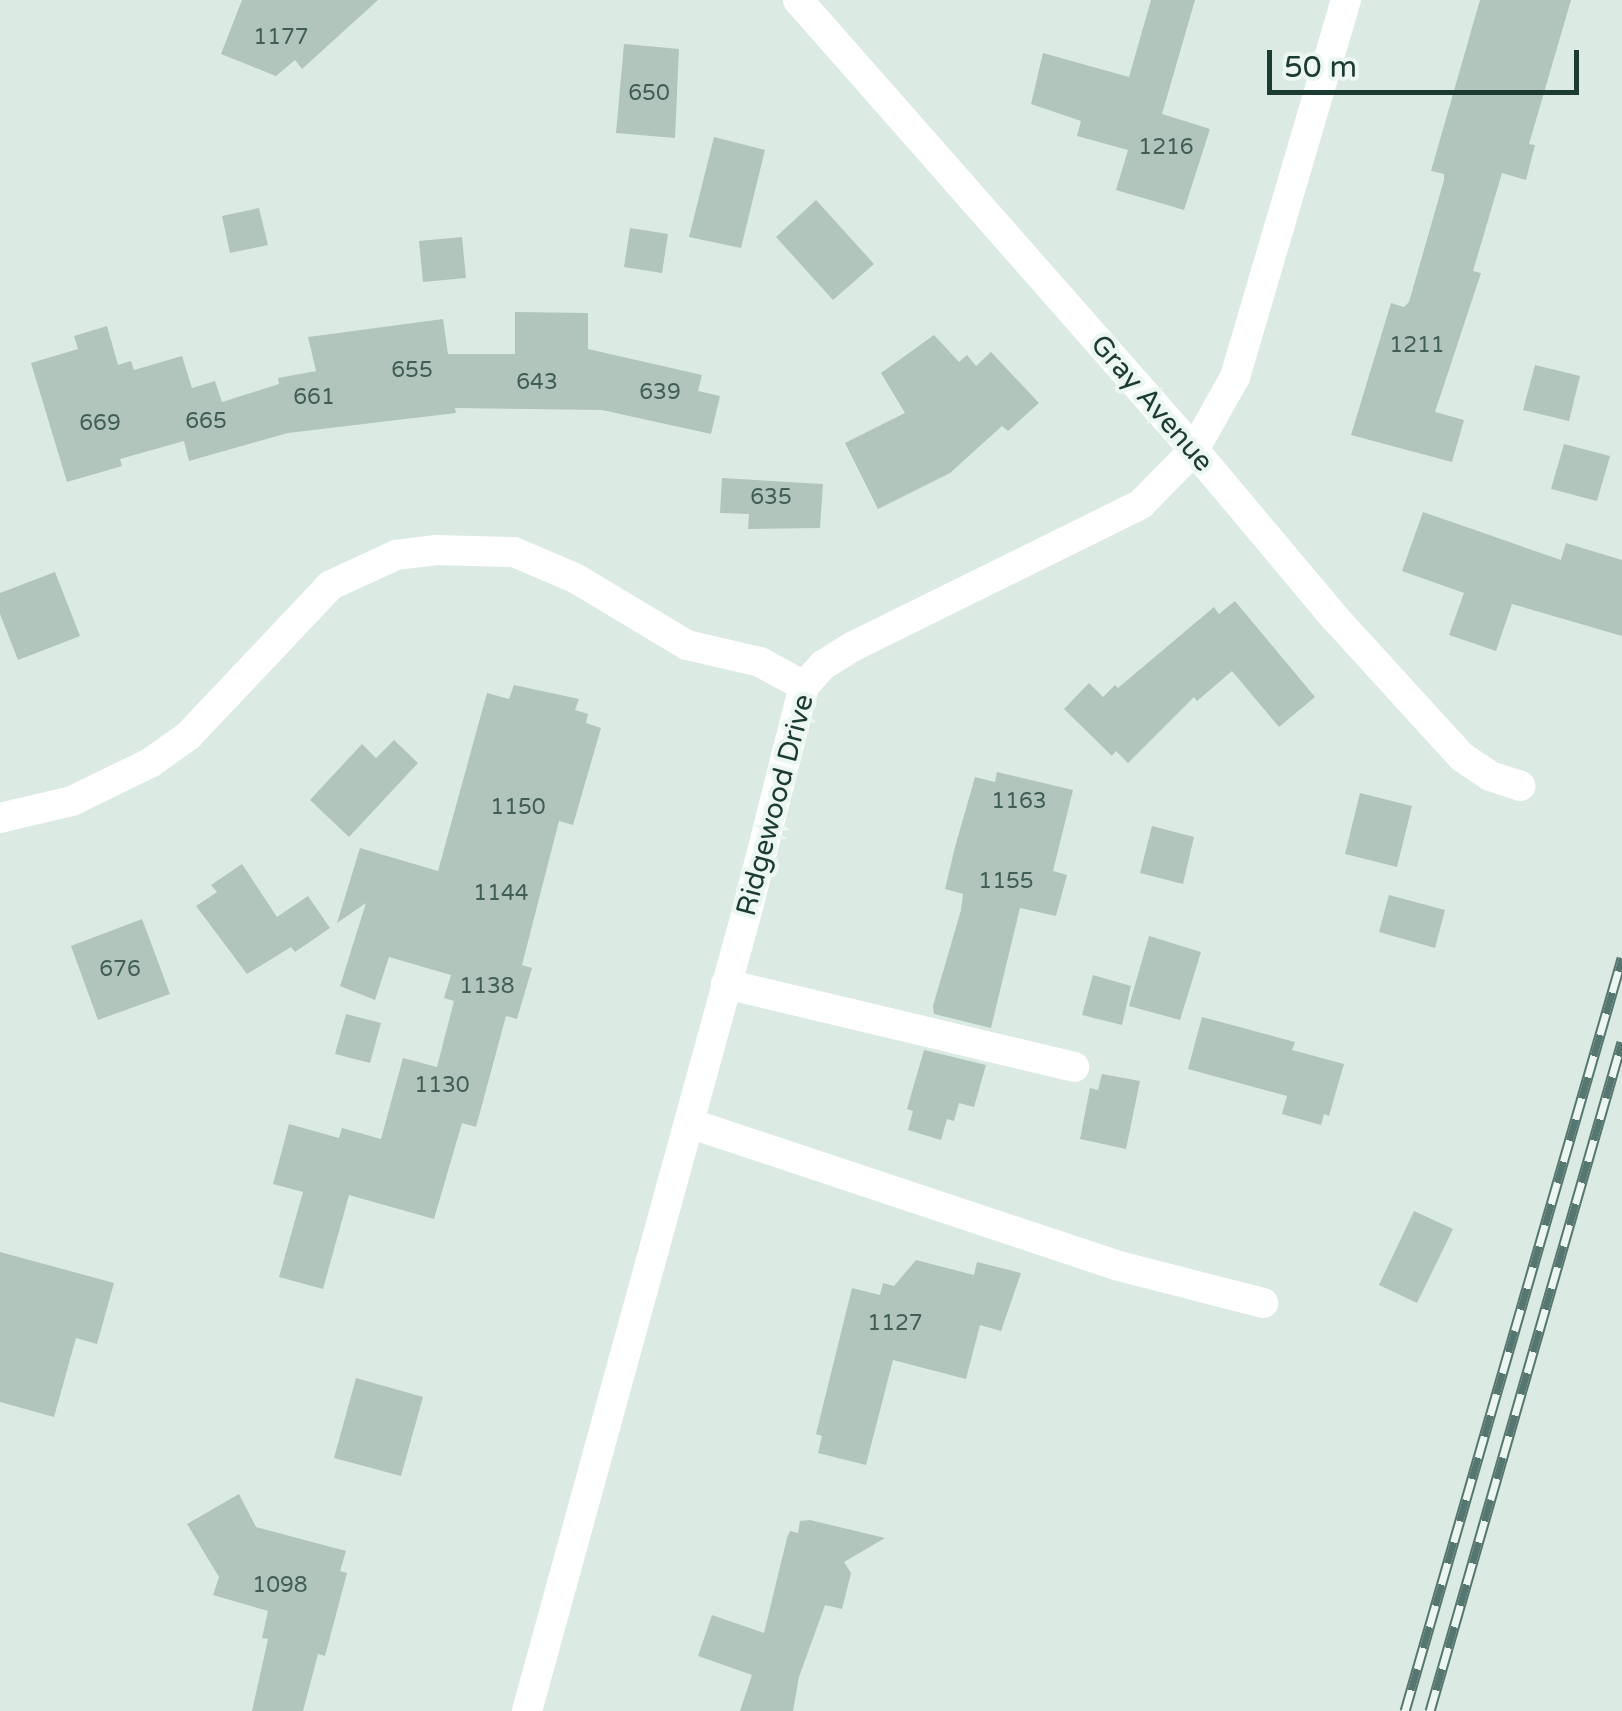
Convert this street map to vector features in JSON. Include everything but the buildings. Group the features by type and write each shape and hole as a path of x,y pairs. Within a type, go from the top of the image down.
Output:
{"street":[{"name":"Gray Avenue","path":"798,0 1194,450 1335,618 1462,757 1490,776 1520,786"},
{"name":"Ridgewood Drive","path":"527,1711 804,686 824,665 854,646 1141,504 1194,450 1218,412 1240,364 1346,0"},
{"path":"0,818 72,801 150,763 188,736 303,610 332,585 396,555 435,550 514,552 575,578 687,644 760,662 804,686"},
{"path":"726,984 1074,1066"},
{"path":"689,1123 1119,1266 1264,1303"}],"railway":[{"path":"1405,1711 1622,958"},
{"path":"1430,1711 1622,1042"}]}
